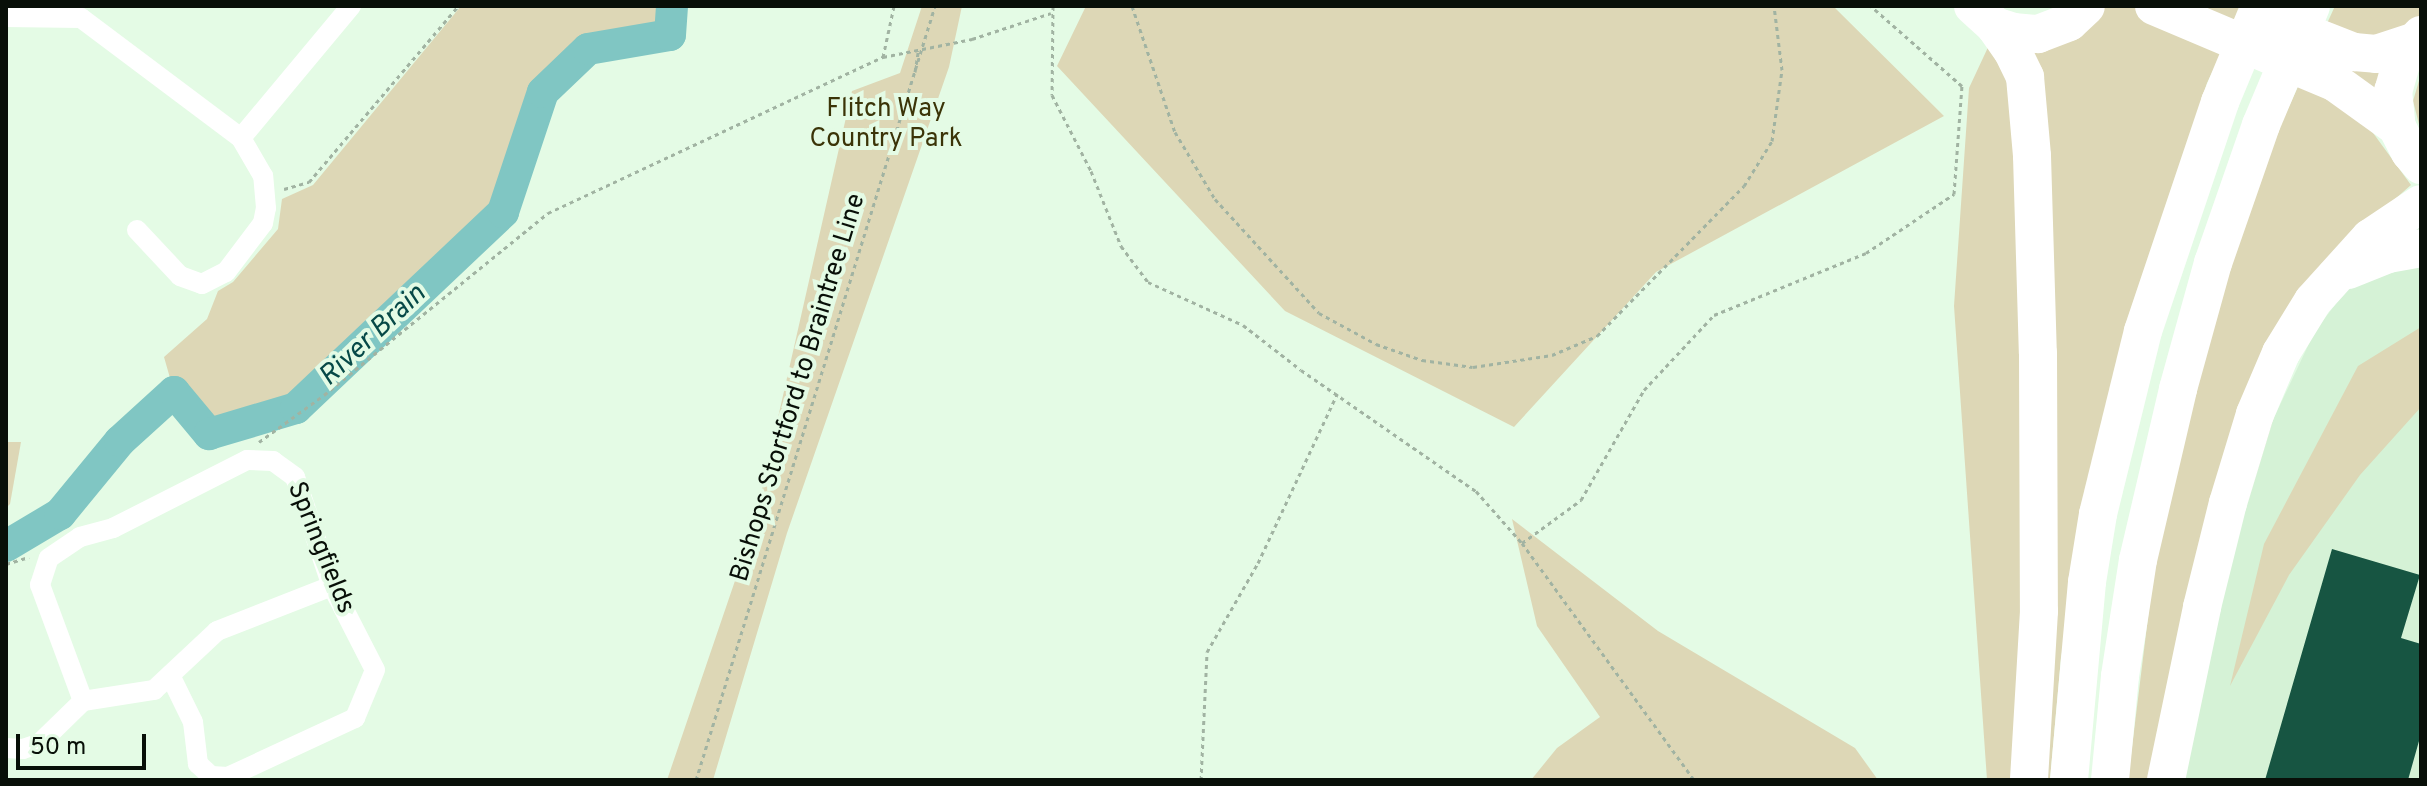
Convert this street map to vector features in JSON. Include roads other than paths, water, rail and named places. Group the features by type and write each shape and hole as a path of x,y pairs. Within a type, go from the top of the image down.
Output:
{"highway":[{"path":"2154,6 2336,83 2397,127"},
{"path":"2237,6 2354,52 2376,54 2417,39"},
{"path":"2069,780 2076,684 2098,514 2143,331 2220,102 2260,6"},
{"path":"2110,780 2120,676 2138,560 2178,389 2209,277 2261,125 2311,6"},
{"path":"1984,16 2013,32 2038,34 2058,28 2088,8"},
{"path":"1984,16 2012,50 2025,77 2032,156 2038,353 2039,611 2029,780"},
{"path":"2417,39 2396,74 2393,91 2397,127 2421,165"},
{"path":"2166,780 2202,607 2255,414 2281,353 2313,301 2370,238 2421,204"},
{"path":"2339,274 2388,254 2421,248"}],"street":[{"path":"241,138 351,6"},
{"path":"6,17 84,12 241,138 263,176 267,194 263,223 226,272 202,284 180,276 137,230"},
{"name":"Springfields","path":"83,701 40,585 49,558 80,537 113,528 247,460 273,461 295,477 332,586 375,670 355,718 228,777 211,776 198,764 193,722 171,677"},
{"path":"6,748 23,749 40,743 83,701 154,690 217,631 332,586"}],"waterway":[{"name":"River Brain","path":"6,546 60,514 120,441 174,392 209,434 296,408 503,212 543,92 588,49 670,35 672,6"}],"park label":[{"name":"Flitch Way Country Park","path":"886,125"}]}
